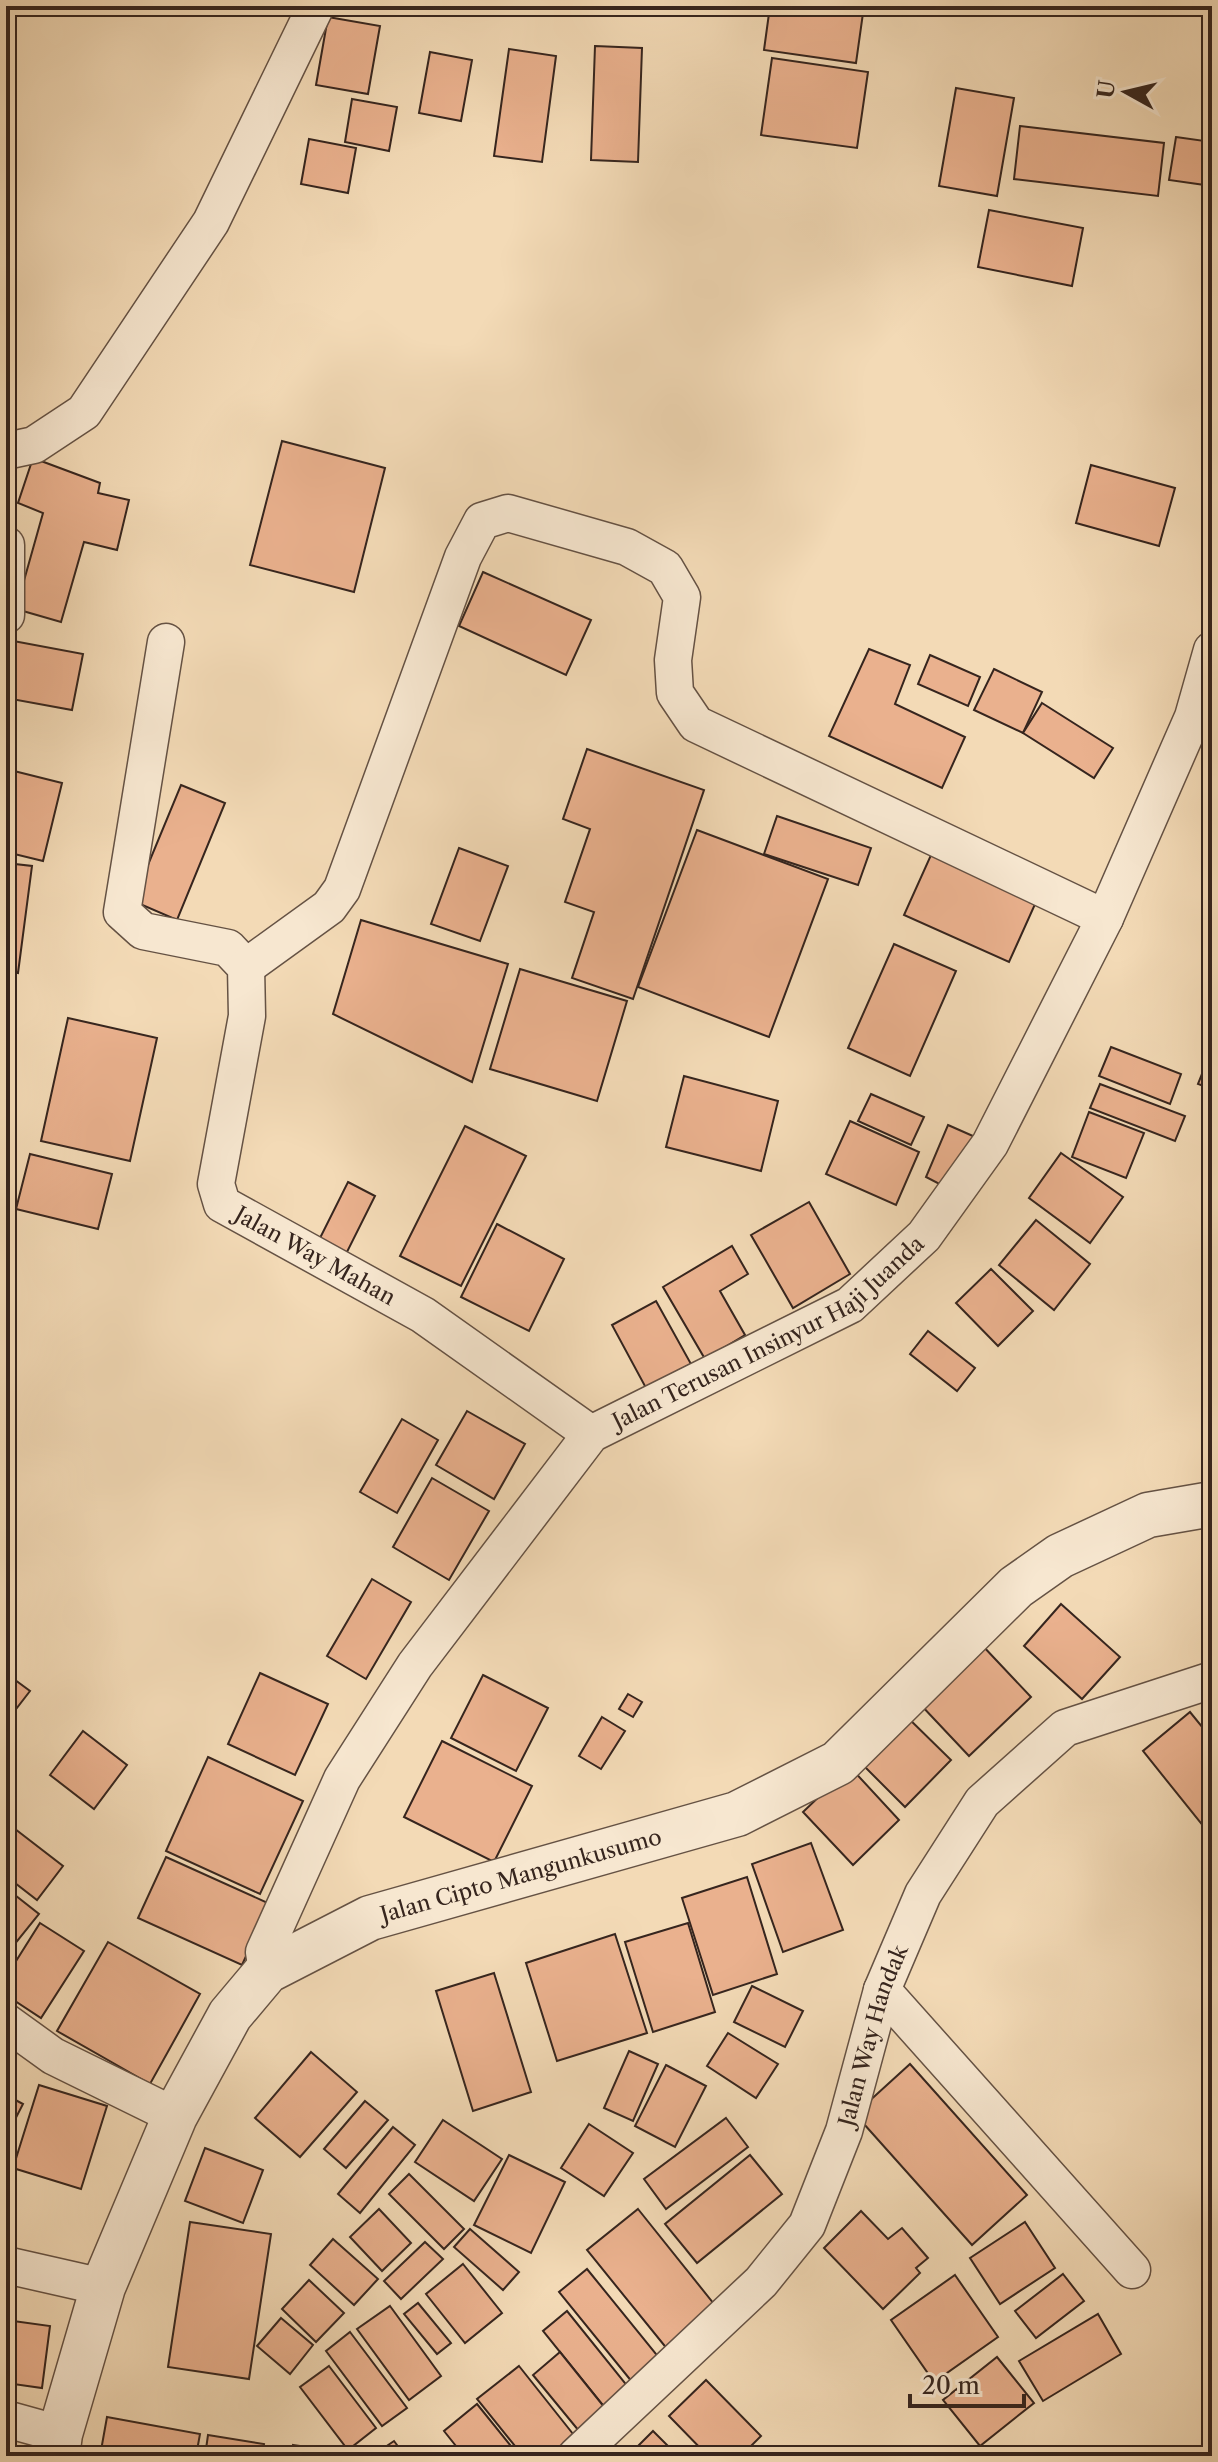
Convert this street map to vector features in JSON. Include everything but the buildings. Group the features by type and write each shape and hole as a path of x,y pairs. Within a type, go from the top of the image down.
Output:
{"street":[{"path":"6,451 34,445 84,412 211,222 316,6"},
{"path":"166,642 122,912 143,931 228,948 246,967 329,907 342,889 463,557 482,521 508,513 627,547 665,568 682,597 673,660 675,693 696,724 1105,918"},
{"path":"6,545 6,615"},
{"name":"Jalan Terusan Insinyur Haji Juanda","path":"267,1971 264,1952 342,1779 415,1665 591,1434 850,1305 924,1236 990,1144 1105,918 1193,717 1212,650"},
{"name":"Jalan Way Mahan","path":"246,967 247,1016 216,1184 222,1204 423,1315 591,1434"},
{"name":"Jalan Cipto Mangunkusumo","path":"59,2445 103,2287 175,2116 230,2015 267,1971 370,1918 737,1814 838,1763 1016,1587 1060,1556 1148,1515 1212,1504"},
{"name":"Jalan Way Handak","path":"576,2456 761,2282 807,2225 844,2131 882,1990 923,1894 982,1802 1065,1728 1212,1680"},
{"path":"882,1990 1132,2270"},
{"path":"6,2022 53,2056 175,2116"},
{"path":"6,2265 103,2287"},
{"path":"6,2419 59,2445"}]}
